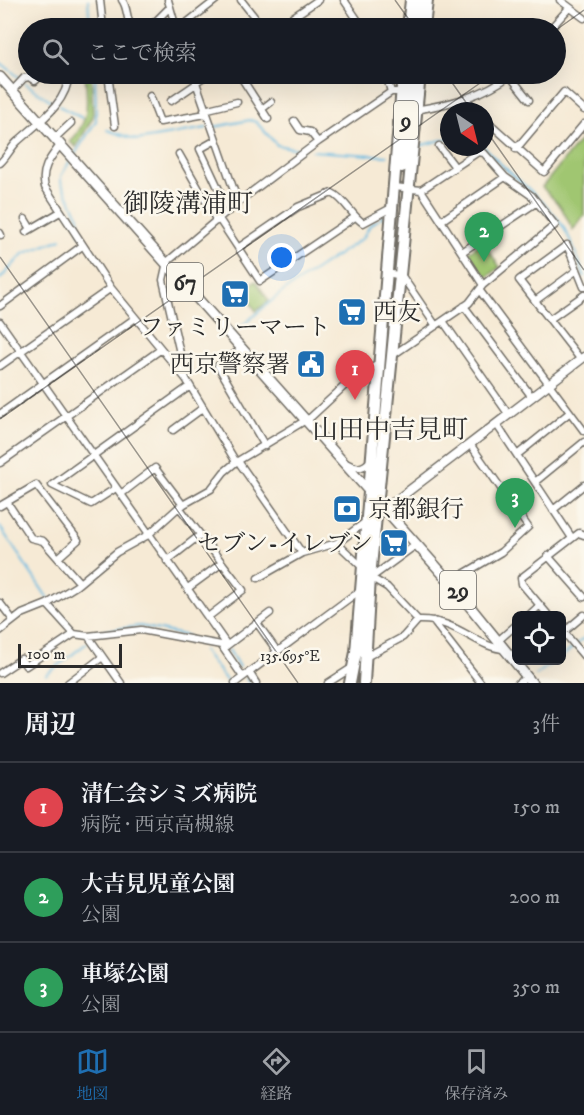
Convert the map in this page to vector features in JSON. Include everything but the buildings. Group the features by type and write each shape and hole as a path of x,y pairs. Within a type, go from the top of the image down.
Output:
{"highway":[{"path":"409,18 411,0"},
{"path":"417,18 418,0"},
{"path":"425,18 427,0"},
{"path":"364,683 359,667 365,591 361,566 395,187 396,92 399,84"},
{"name":"9","path":"402,167 410,84"},
{"name":"9","path":"415,110 419,84"},
{"path":"365,591 370,577 380,508 415,110"},
{"path":"350,683 359,667"}],"main road":[{"name":"67","path":"0,77 368,489"},
{"name":"29","path":"368,489 380,508 417,544 530,680"}],"street":[{"path":"100,0 102,18"},
{"path":"122,0 125,4 126,18"},
{"path":"168,0 174,18"},
{"path":"192,18 216,0"},
{"path":"241,0 255,18"},
{"path":"289,18 308,3 318,0"},
{"path":"344,0 356,18"},
{"path":"560,0 584,18"},
{"path":"160,18 170,8"},
{"path":"560,18 569,8"},
{"path":"12,91 18,84"},
{"path":"0,163 18,141 62,98 69,84"},
{"path":"109,84 115,126"},
{"path":"171,101 195,84"},
{"path":"196,84 238,202"},
{"path":"246,84 268,119"},
{"path":"186,379 163,280 167,262 238,202 318,142 396,92 392,84"},
{"path":"415,110 436,108 466,99 494,84"},
{"path":"517,84 529,100"},
{"path":"516,149 564,92 584,110"},
{"path":"150,96 160,122 237,102"},
{"path":"466,99 469,102"},
{"path":"262,109 271,102"},
{"path":"294,121 300,130 310,132 318,142"},
{"path":"71,123 46,164 43,180 60,212 134,319 186,379 237,462 302,553"},
{"path":"494,128 544,172 584,124"},
{"path":"216,140 200,150 229,211"},
{"path":"393,356 464,306 481,288 555,225 537,202 505,177 484,153 478,152 421,190 395,187"},
{"path":"179,154 218,220 260,281 355,217"},
{"path":"447,156 454,167"},
{"path":"441,221 505,177"},
{"path":"421,190 462,252 481,288 569,413 584,430"},
{"path":"238,248 298,207 332,193 338,196 363,223 393,207"},
{"path":"462,252 537,202"},
{"path":"25,219 28,230 60,212"},
{"path":"258,578 302,553 337,543 380,508 498,425 582,358 519,280 567,245 584,287"},
{"path":"0,306 82,246"},
{"path":"535,301 577,270"},
{"path":"387,273 402,276 436,326"},
{"path":"0,366 111,288"},
{"path":"550,320 584,295"},
{"path":"464,306 532,398"},
{"path":"0,414 134,319"},
{"path":"443,321 509,415"},
{"path":"0,322 166,561 208,617 225,642 224,648"},
{"path":"243,348 218,366 265,446"},
{"path":"0,463 160,350"},
{"path":"0,631 30,609 50,602 117,552 148,535 181,506 211,489 224,471 307,419 335,397 353,378 380,364"},
{"path":"116,488 91,504 52,485 190,386"},
{"path":"173,430 203,408"},
{"path":"517,454 569,413"},
{"path":"498,425 572,538"},
{"path":"536,482 584,442"},
{"path":"450,582 501,552 528,527 470,444"},
{"path":"345,462 356,468 363,467 371,461"},
{"path":"121,494 155,468 200,535 243,590 208,617"},
{"path":"58,558 78,540 36,485 3,504 31,538 43,541 79,582"},
{"path":"553,510 584,485"},
{"path":"545,611 522,584 521,578 579,533 584,536"},
{"path":"166,561 200,535"},
{"path":"337,543 361,566"},
{"path":"370,577 376,576 417,544"},
{"path":"548,556 584,597"},
{"path":"188,588 222,562"},
{"path":"370,577 387,587 418,620 442,621 492,646 506,649"},
{"path":"235,683 277,651 365,591"},
{"path":"50,602 74,634"},
{"path":"0,603 13,620"},
{"path":"533,611 540,605"},
{"path":"224,648 270,613"},
{"path":"566,629 584,615"},
{"path":"328,683 359,667 402,637 418,620"},
{"path":"433,621 481,683"},
{"path":"257,623 277,651"},
{"path":"499,640 512,629"},
{"path":"0,673 16,660 21,660 26,666 74,634 88,636 141,630 224,648 256,683"},
{"path":"566,635 584,656"},
{"path":"88,636 101,658 120,680 111,683"},
{"path":"68,683 101,658"},
{"path":"518,683 530,680"}],"green space":[{"path":"86,84 91,84 93,117 76,147 70,142 85,118"},
{"path":"581,139 584,141 584,215 573,230 561,207 542,187"},
{"path":"483,242 500,267 486,278 468,256 469,252"},
{"path":"256,281 269,301 256,311 242,290"}],"waterway":[{"path":"88,0 89,18"},
{"path":"0,62 18,76"},
{"path":"26,84 54,103"},
{"path":"73,157 96,121 95,84"},
{"path":"59,106 82,118"},
{"path":"214,127 250,120 256,122 277,145 303,150"},
{"path":"107,130 137,140 207,128"},
{"path":"419,146 440,140"},
{"path":"312,151 387,156"},
{"path":"493,156 554,214 569,237 584,276"},
{"path":"70,161 61,176 61,182 79,217 80,235"},
{"path":"381,218 384,215"},
{"path":"237,330 281,293 363,238 370,225 378,220"},
{"path":"0,279 23,254 61,239"},
{"path":"0,527 55,609"},
{"path":"59,613 69,624"},
{"path":"84,633 140,626 188,636"},
{"path":"566,654 584,638"},
{"path":"46,675 87,643"},
{"path":"203,650 228,683"},
{"path":"229,650 239,667"},
{"path":"536,675 549,665"},
{"path":"246,678 249,683"}],"tunnel":[{"path":"384,371 402,167"}],"place":[{"name":"大吉見児童公園","path":"484,262"},
{"name":"ファミリーマート","path":"235,294"},
{"name":"西友","path":"352,312"},
{"name":"西京警察署","path":"311,364"},
{"name":"清仁会シミズ病院","path":"355,400"},
{"name":"京都銀行","path":"347,509"},
{"name":"車塚公園","path":"515,528"},
{"name":"セブン-イレブン","path":"394,543"}],"district":[{"name":"御陵溝浦町","path":"188,203"},
{"name":"山田中吉見町","path":"390,429"}]}
